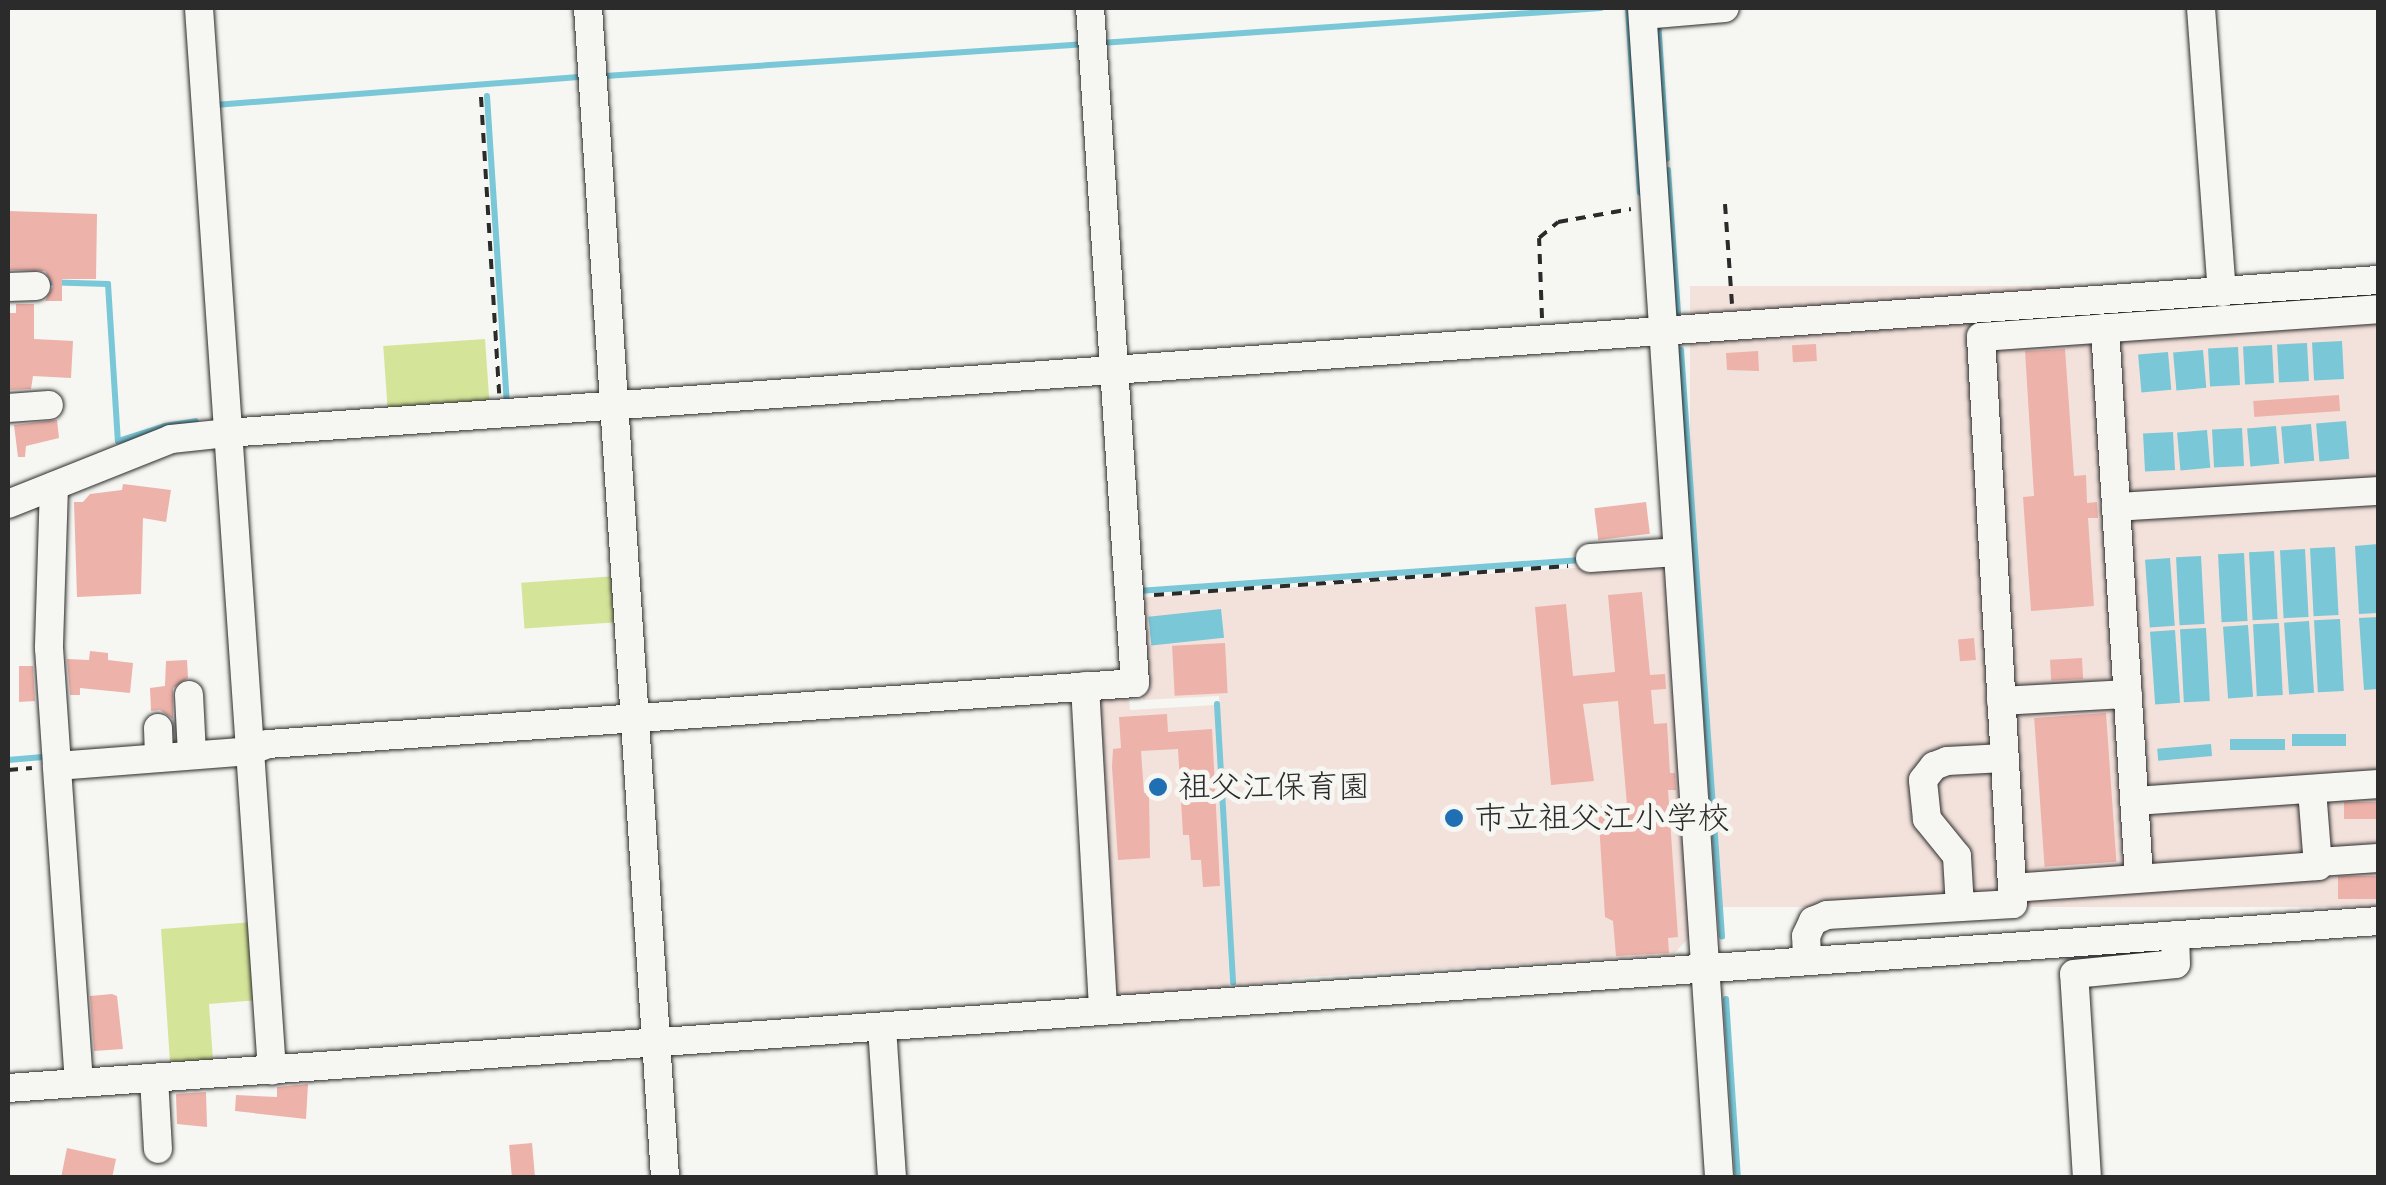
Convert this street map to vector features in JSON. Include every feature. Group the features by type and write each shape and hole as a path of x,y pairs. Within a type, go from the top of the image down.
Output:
{"street":[{"path":"199,8 272,1070"},
{"path":"588,8 665,1178"},
{"path":"57,766 250,750 268,744 1135,683 1090,8"},
{"path":"1719,1178 1642,11 1725,8"},
{"path":"2201,8 2222,292"},
{"path":"8,504 171,440 226,433 2378,280"},
{"path":"1807,960 1806,936 1813,921 1827,915 2012,904 1980,336 2378,309"},
{"path":"2104,328 2140,878"},
{"path":"8,408 48,405"},
{"path":"54,486 49,648 79,1083"},
{"path":"2116,508 2378,491"},
{"path":"1590,558 1677,552"},
{"path":"1085,686 1104,1011"},
{"path":"2001,701 2128,694"},
{"path":"189,695 192,755"},
{"path":"158,728 159,758"},
{"path":"1960,907 1957,856 1927,819 1924,780 1934,766 1947,760 2004,758"},
{"path":"2134,801 2378,784"},
{"path":"2012,888 2318,866 2312,789"},
{"path":"2318,862 2378,858"},
{"path":"8,1088 2378,921"},
{"path":"2087,1178 2074,974 2176,964 2174,935"},
{"path":"882,1027 892,1178"},
{"path":"154,1078 158,1148"}],"path":[{"path":"481,97 500,413"},
{"path":"1725,204 1733,324"},
{"path":"1543,338 1539,238 1558,222 1654,205"},
{"path":"1129,596 1585,564 1590,558"}],"shaded area":[{"path":"1690,286 2378,286 2378,907 1690,907"},
{"name":"市立祖父江小学校","path":"1665,562 1691,935 1673,955 1307,977 1236,987 1219,696 1143,700 1137,598"},
{"name":"祖父江保育園","path":"1129,698 1130,710 1215,705 1230,988 1122,995 1111,984 1097,700"}],"green space":[{"path":"485,339 490,406 388,413 383,346"},
{"path":"617,576 620,622 524,629 521,583"},
{"path":"253,922 259,1000 209,1004 213,1060 170,1062 161,929"}],"water":[{"path":"2342,341 2344,379 2314,381 2312,343"},
{"path":"2307,343 2309,381 2279,383 2277,345"},
{"path":"2272,345 2274,383 2245,384 2243,347"},
{"path":"2238,347 2240,385 2210,387 2208,349"},
{"path":"2203,350 2206,388 2176,390 2173,353"},
{"path":"2168,352 2171,390 2141,392 2138,355"},
{"path":"2346,421 2349,459 2319,461 2316,424"},
{"path":"2311,424 2314,461 2284,463 2281,427"},
{"path":"2276,426 2279,464 2250,466 2247,429"},
{"path":"2242,428 2244,466 2214,468 2212,430"},
{"path":"2207,430 2210,468 2180,470 2177,433"},
{"path":"2173,432 2175,470 2145,472 2143,434"},
{"path":"2378,544 2378,613 2359,614 2355,546"},
{"path":"2335,547 2339,615 2314,616 2310,548"},
{"path":"2305,549 2309,617 2284,618 2280,550"},
{"path":"2274,551 2278,619 2253,620 2249,552"},
{"path":"2244,553 2248,621 2222,622 2218,554"},
{"path":"2201,556 2205,624 2180,625 2176,557"},
{"path":"2170,558 2175,626 2150,628 2145,560"},
{"path":"1221,609 1224,638 1151,645 1148,617"},
{"path":"2378,617 2378,689 2364,690 2359,618"},
{"path":"2340,619 2344,691 2318,692 2314,620"},
{"path":"2309,621 2314,693 2289,695 2284,623"},
{"path":"2279,623 2283,695 2257,696 2253,624"},
{"path":"2248,625 2253,697 2228,699 2223,627"},
{"path":"2206,628 2210,701 2184,702 2180,629"},
{"path":"2175,630 2180,703 2155,705 2150,632"},
{"path":"2292,734 2346,734 2346,746 2292,746"},
{"path":"2230,739 2285,739 2285,750 2230,750"},
{"path":"2211,744 2212,756 2158,761 2157,749"}],"building":[{"path":"8,211 97,214 96,279 62,279 62,301 45,301 53,286 45,271 8,270"},
{"path":"16,304 34,304 34,339 73,341 71,378 33,376 31,389 9,390 8,313 16,313"},
{"path":"1816,344 1817,361 1793,362 1792,345"},
{"path":"2065,349 2074,476 2086,475 2087,503 2097,502 2098,518 2088,518 2094,606 2031,611 2023,497 2034,496 2025,351"},
{"path":"1758,351 1759,371 1727,370 1726,353"},
{"path":"2339,395 2340,411 2254,417 2253,401"},
{"path":"57,420 59,438 26,446 25,457 18,457 14,425"},
{"path":"123,484 171,490 166,522 143,518 141,594 77,597 74,502 83,502 90,494 122,490"},
{"path":"1646,502 1650,534 1598,540 1594,508"},
{"path":"1642,592 1650,675 1665,674 1666,689 1651,690 1654,724 1667,723 1670,773 1675,773 1676,790 1668,790 1678,937 1668,938 1669,953 1616,956 1613,921 1605,917 1598,807 1627,805 1618,701 1583,704 1594,781 1551,785 1535,607 1566,604 1573,676 1615,672 1608,595"},
{"path":"1974,638 1976,660 1960,661 1958,639"},
{"path":"1225,643 1228,693 1175,696 1172,646"},
{"path":"90,651 108,653 108,660 133,663 130,693 80,688 80,695 70,695 67,659 89,660"},
{"path":"2082,658 2083,679 2051,681 2050,660"},
{"path":"187,660 188,678 173,688 173,719 160,710 151,711 150,688 165,686 166,661"},
{"path":"19,666 33,666 35,701 19,702"},
{"path":"2106,713 2116,862 2045,867 2034,718"},
{"path":"1167,714 1168,732 1212,729 1220,886 1203,887 1201,860 1191,860 1189,835 1183,835 1178,749 1141,751 1144,793 1149,792 1150,858 1118,860 1112,767 1113,749 1121,748 1119,717"},
{"path":"2344,802 2378,802 2378,819 2344,819"},
{"path":"2338,876 2378,876 2378,899 2338,899"},
{"path":"90,996 117,996 123,1049 94,1051"},
{"path":"308,1084 306,1119 235,1111 236,1095 277,1097 277,1087"},
{"path":"206,1092 207,1127 177,1124 176,1094"},
{"path":"532,1143 535,1178 512,1178 509,1145"},
{"path":"67,1148 116,1159 112,1178 61,1178"}],"waterway":[{"path":"1101,43 1601,8"},
{"path":"1628,8 1640,193"},
{"path":"1658,20 1667,159"},
{"path":"605,76 1083,44"},
{"path":"215,105 582,77"},
{"path":"487,96 507,403"},
{"path":"1668,170 1678,313"},
{"path":"41,282 108,284 118,441 196,421"},
{"path":"1681,350 1722,937"},
{"path":"1138,591 1578,560"},
{"path":"1217,704 1233,983"},
{"path":"8,760 46,757"},
{"path":"1726,999 1738,1178"}],"place":[{"name":"祖父江保育園","path":"1158,787"},
{"name":"市立祖父江小学校","path":"1454,818"}]}
